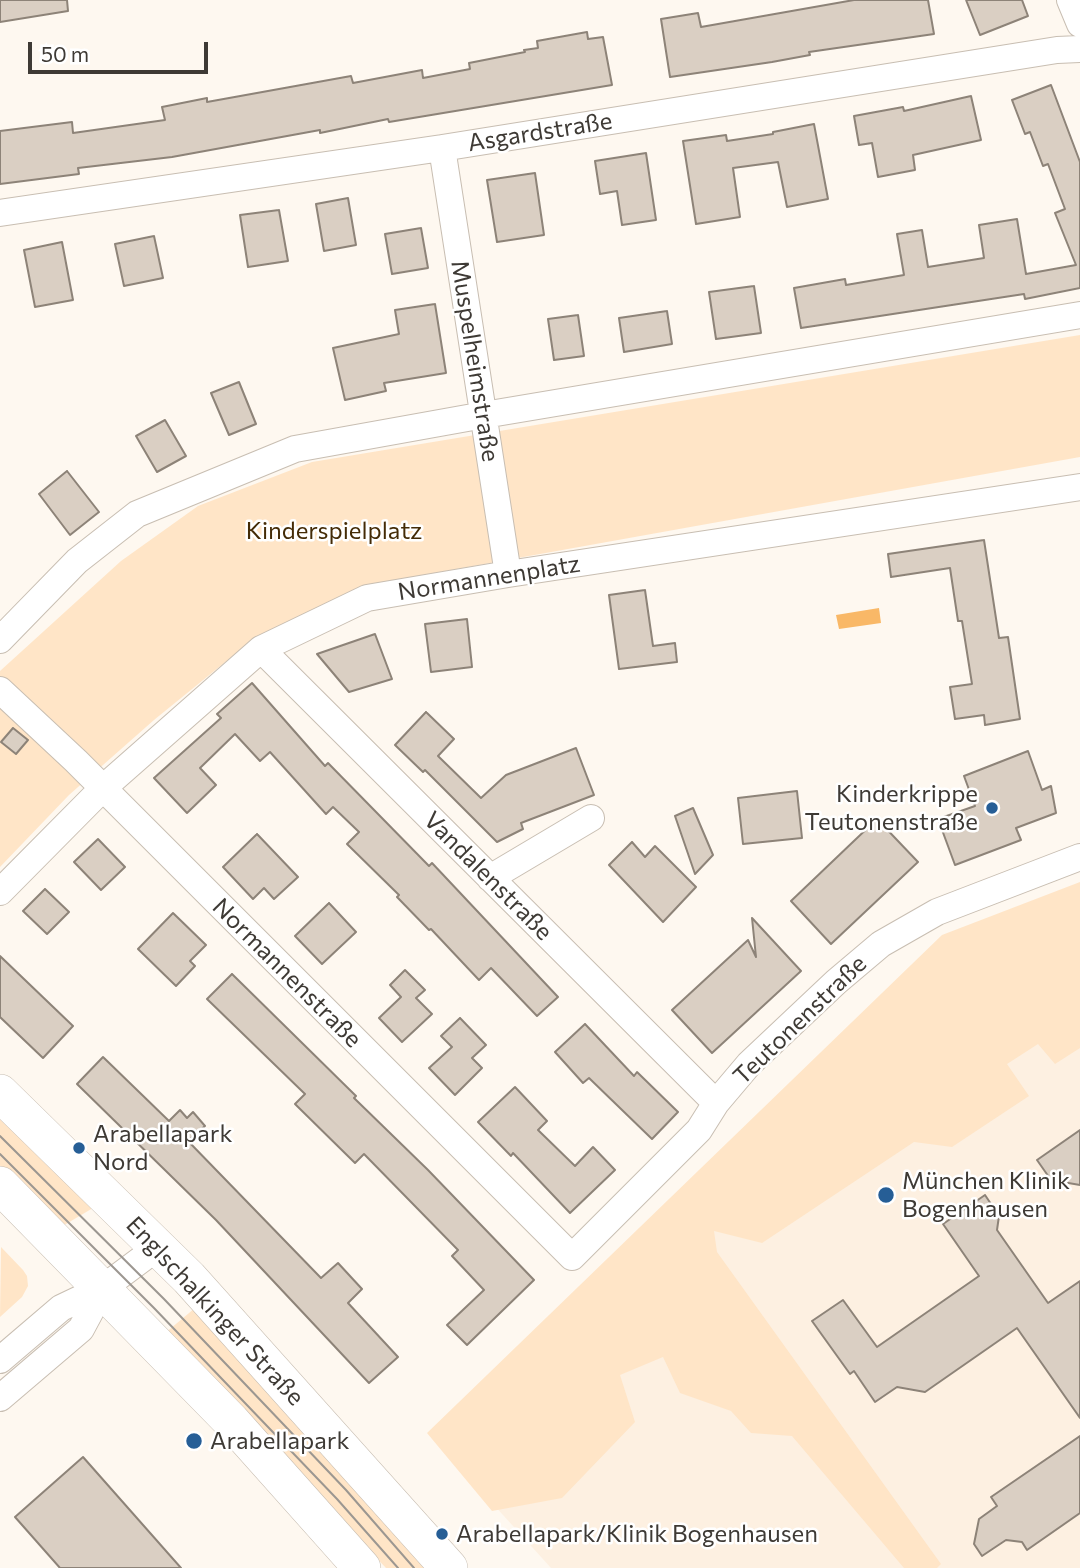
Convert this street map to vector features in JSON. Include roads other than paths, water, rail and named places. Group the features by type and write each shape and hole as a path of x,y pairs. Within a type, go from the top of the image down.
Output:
{"main road":[{"name":"Englschalkinger Straße","path":"0,1093 189,1278 449,1568"},
{"path":"0,1185 240,1430 362,1568"}],"street":[{"path":"1070,0 1080,24"},
{"name":"Asgardstraße","path":"0,213 442,148 1057,50 1080,49"},
{"name":"Muspelheimstraße","path":"442,148 508,574"},
{"path":"0,640 77,561 137,514 295,449 1080,315"},
{"name":"Normannenplatz","path":"0,892 102,789 261,649 367,598 1080,487"},
{"name":"Vandalenstraße","path":"261,649 716,1103"},
{"name":"Normannenstraße","path":"0,690 572,1257"},
{"path":"490,878 591,818"},
{"name":"Teutonenstraße","path":"572,1257 699,1130 716,1103 750,1064 836,982 881,944 937,912 1080,857"},
{"path":"0,1360 61,1308 103,1289 158,1247"},
{"path":"0,1398 81,1329 103,1289"}],"tram line":[{"path":"0,1136 164,1299 346,1490 414,1568"},
{"path":"0,1154 154,1308 337,1499 398,1568"}],"place":[{"name":"Kinderkrippe Teutonenstraße","path":"992,808"},
{"name":"Arabellapark Nord","path":"79,1148"},
{"name":"München Klinik Bogenhausen","path":"886,1195"},
{"name":"Arabellapark","path":"194,1441"},
{"name":"Arabellapark/Klinik Bogenhausen","path":"442,1534"}],"park label":[{"name":"Kinderspielplatz","path":"334,531"}]}
